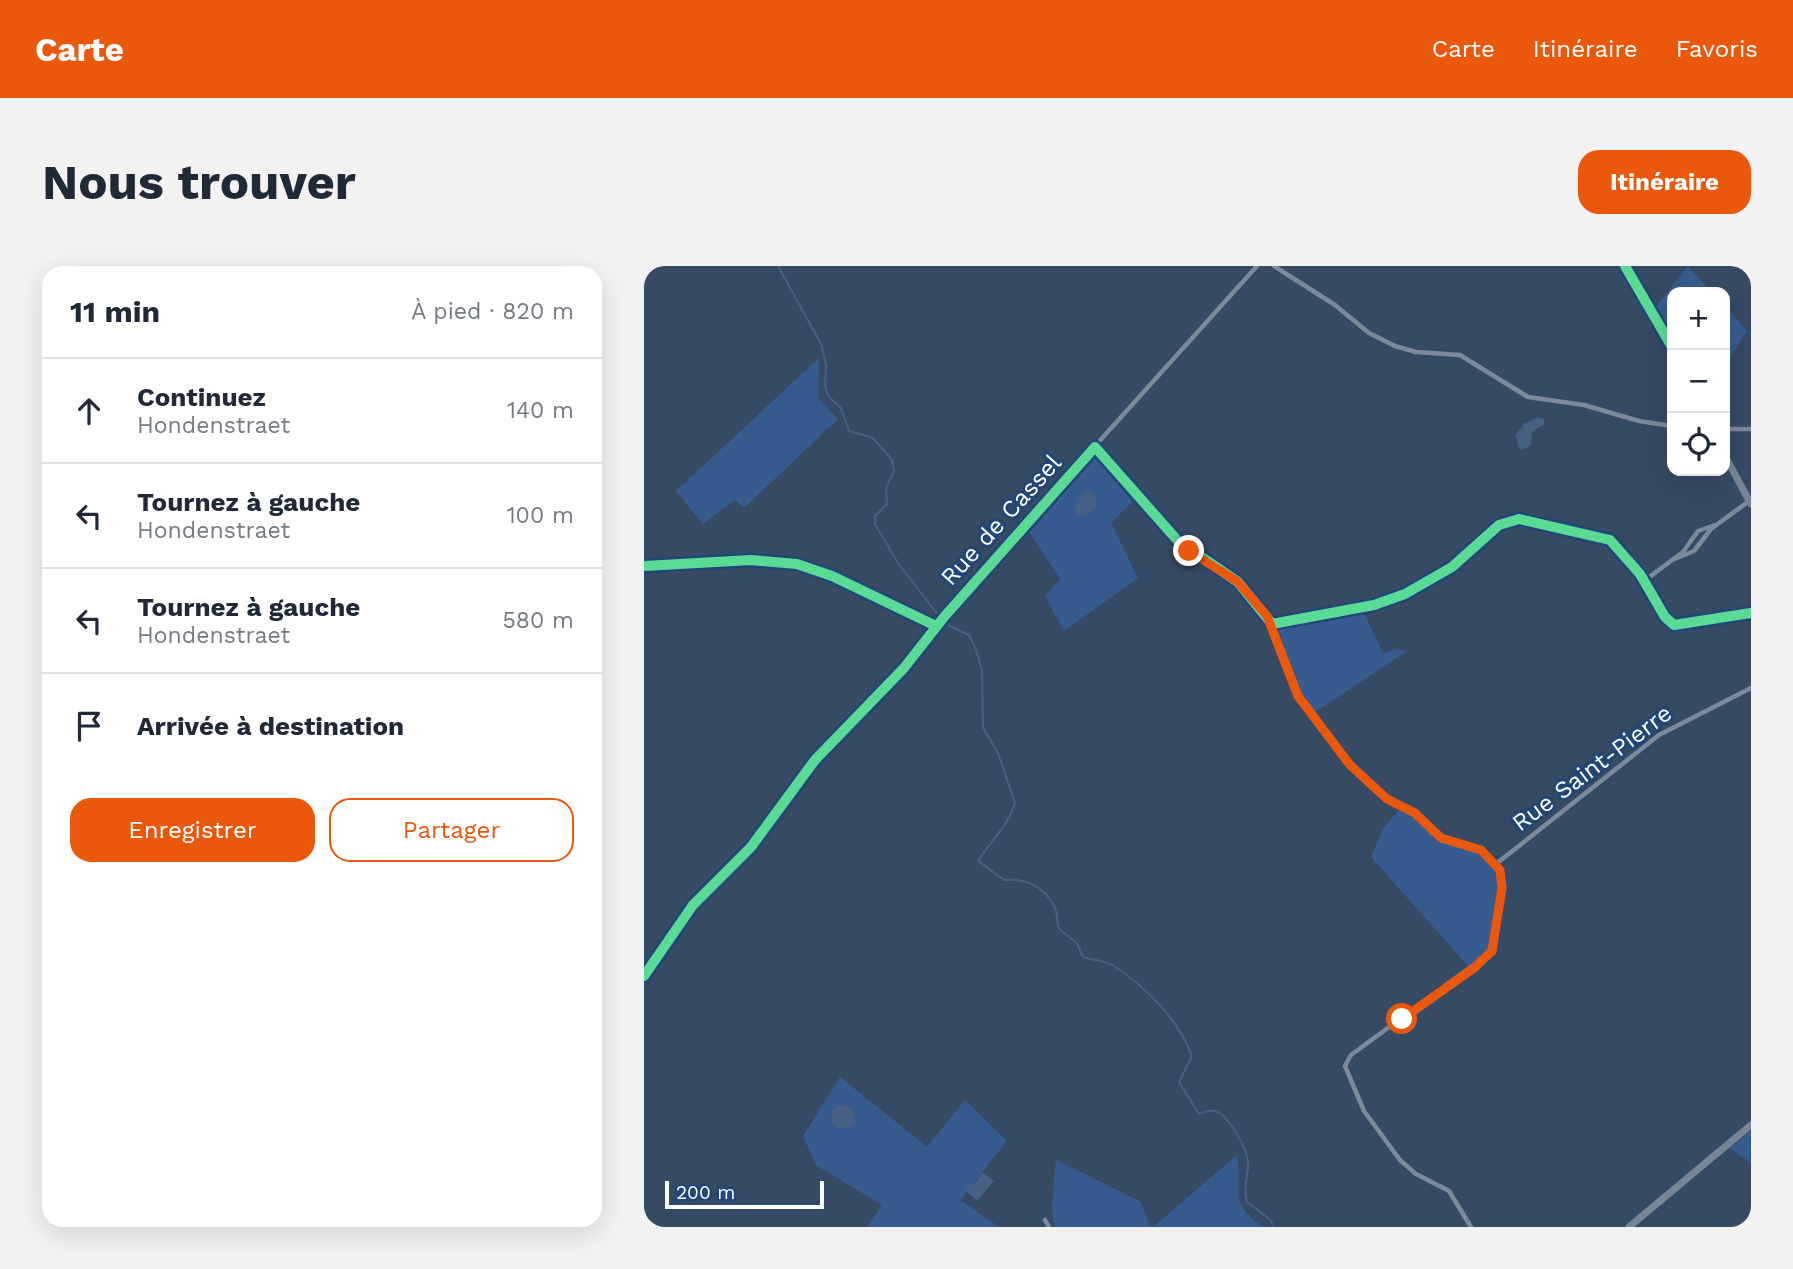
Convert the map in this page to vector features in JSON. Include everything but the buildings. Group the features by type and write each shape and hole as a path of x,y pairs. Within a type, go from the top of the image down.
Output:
{"street":[{"name":"Rue de Cassel","path":"644,976 693,905 747,851 810,766 899,673 940,621 1257,266"},
{"path":"1274,266 1335,305 1369,333 1395,346 1416,352 1460,355 1528,397 1584,405 1639,421 1667,425"},
{"path":"1625,266 1667,338"},
{"path":"1730,429 1751,429"},
{"path":"1095,447 1178,541 1238,582 1272,624 1298,696 1347,761 1387,799 1415,813 1441,838 1481,850 1496,863 1503,884 1495,942 1490,953 1351,1055 1345,1066 1364,1111 1401,1160 1416,1174 1449,1191 1471,1227"},
{"path":"1644,581 1674,559 1698,531 1716,525 1750,502 1730,465"},
{"path":"1272,624 1374,605 1405,594 1452,567 1499,525 1516,519 1606,538 1625,554 1665,617 1674,625 1751,613"},
{"path":"1674,559 1694,551 1716,525"},
{"path":"644,566 751,560 797,564 940,621"},
{"name":"Rue Saint-Pierre","path":"1496,863 1664,732 1751,688"},
{"path":"1629,1227 1751,1125"},
{"path":"1045,1220 1049,1227"}],"shaded area":[{"path":"1688,266 1707,287 1671,287"},
{"path":"1667,292 1667,327 1656,306"},
{"path":"1730,312 1747,331 1730,357"},
{"path":"819,358 818,398 838,419 744,508 735,500 703,524 676,491"},
{"path":"1538,417 1544,419 1544,424 1532,432 1531,445 1522,450 1518,446 1516,435 1524,424"},
{"path":"1094,452 1137,497 1111,523 1138,578 1064,631 1045,596 1060,579 1026,527"},
{"path":"1089,491 1096,495 1096,507 1086,516 1077,515 1075,509 1082,493"},
{"path":"1363,611 1383,654 1396,649 1407,651 1314,713 1295,681 1278,628"},
{"path":"1401,808 1416,817 1443,843 1479,852 1496,868 1500,886 1492,945 1469,967 1371,857 1383,828"},
{"path":"840,1077 927,1147 965,1100 1007,1141 960,1200 999,1227 867,1227 882,1205 816,1165 803,1136"},
{"path":"843,1105 851,1109 855,1117 851,1125 843,1129 835,1125 831,1117 835,1109"},
{"path":"1751,1131 1751,1163 1730,1148"},
{"path":"1237,1155 1240,1202 1244,1210 1263,1227 1153,1227"},
{"path":"1056,1160 1141,1202 1149,1225 1153,1227 1055,1227 1052,1207"},
{"path":"982,1172 994,1181 977,1201 964,1189 978,1180"}],"waterway":[{"path":"778,266 821,344 826,365 825,386 828,396 841,408 849,431 873,438 892,460 894,471 886,488 887,504 875,516 875,524 898,563 941,619"},
{"path":"945,624 969,635 975,647 982,670 983,728 998,753 1015,803 1004,826 978,861 1004,880 1019,880 1040,889 1055,908 1060,930 1077,943 1083,957 1114,966 1149,994 1170,1017 1192,1056 1179,1082 1199,1114 1215,1111 1233,1127 1248,1161 1245,1189 1247,1202 1271,1220 1273,1227"}],"cycle path":[{"path":"1625,266 1667,338"},
{"path":"644,976 693,905 751,847 815,760 904,668 944,617 1095,447 1178,541 1238,582 1272,624 1374,605 1405,594 1452,567 1499,525 1519,519 1610,540 1640,574 1665,617 1674,625 1751,613"},
{"path":"644,566 751,560 797,564 832,576 936,626"}],"route":[{"path":"1189,551 1238,582 1267,616 1298,696 1311,717 1350,765 1387,799 1415,813 1441,838 1481,850 1500,870 1503,880 1492,951 1474,968 1402,1019"}]}
